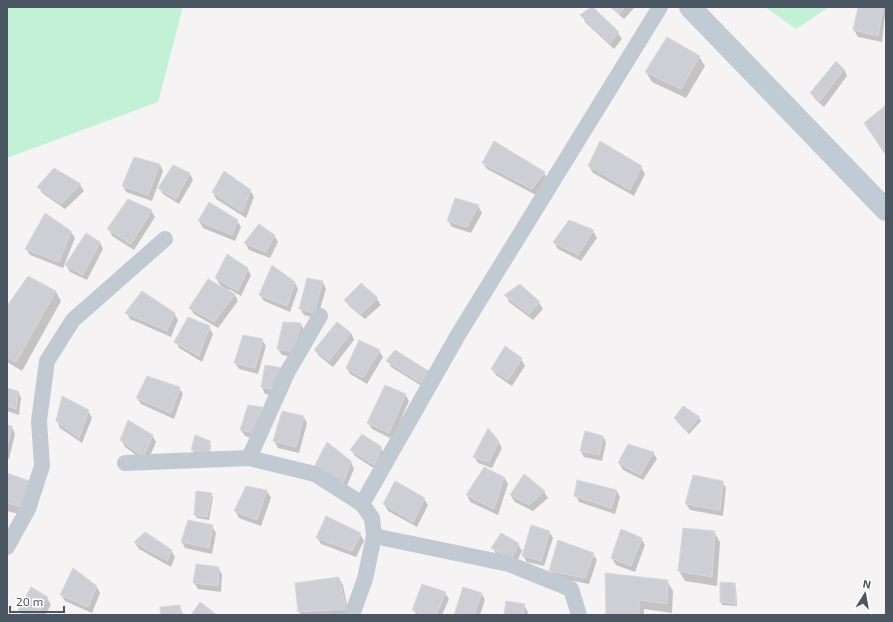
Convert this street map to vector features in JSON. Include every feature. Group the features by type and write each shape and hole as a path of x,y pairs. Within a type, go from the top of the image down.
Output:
{"street":[{"path":"362,504 458,335 660,7"},
{"path":"690,7 886,210"},
{"path":"7,547 28,509 42,466 39,421 47,361 73,320 165,239"},
{"path":"249,458 287,373 320,316"},
{"path":"126,463 249,458 315,474 362,504 372,518 374,536 365,579 352,615"},
{"path":"374,536 509,564 571,589 579,615"}],"green space":[{"path":"7,7 183,7 158,102 7,158"},
{"path":"765,7 829,7 796,29"}],"building":[{"path":"593,7 619,32 610,43 580,15"},
{"path":"612,7 625,7 619,14"},
{"path":"858,7 883,7 878,36 853,30"},
{"path":"667,37 700,56 681,89 645,72"},
{"path":"836,61 844,69 820,101 810,93"},
{"path":"886,105 886,153 885,154 864,123"},
{"path":"494,141 545,172 532,189 482,163"},
{"path":"600,141 642,166 630,190 588,166"},
{"path":"134,157 160,164 148,195 122,186"},
{"path":"173,165 190,173 176,199 158,188"},
{"path":"54,168 81,184 61,204 37,187"},
{"path":"224,171 251,190 242,212 212,192"},
{"path":"455,198 479,205 467,227 447,221"},
{"path":"128,199 152,210 131,244 107,229"},
{"path":"209,202 238,220 232,235 198,221"},
{"path":"45,213 71,231 59,262 25,249"},
{"path":"569,220 594,230 578,255 553,242"},
{"path":"259,224 275,235 266,252 244,243"},
{"path":"86,233 100,242 83,275 65,265"},
{"path":"227,254 248,268 238,291 215,278"},
{"path":"272,265 295,282 287,306 259,295"},
{"path":"28,276 56,291 16,362 7,357 7,306"},
{"path":"307,278 323,281 314,313 299,309"},
{"path":"208,279 235,294 214,322 189,308"},
{"path":"361,283 378,298 361,314 344,300"},
{"path":"520,284 540,302 529,314 504,295"},
{"path":"142,291 175,313 167,331 125,313"},
{"path":"188,317 210,326 199,356 174,342"},
{"path":"283,322 301,323 294,352 277,349"},
{"path":"337,322 351,333 329,361 314,350"},
{"path":"243,335 263,339 255,368 234,363"},
{"path":"359,340 380,350 363,378 346,368"},
{"path":"505,346 522,358 508,380 491,369"},
{"path":"395,350 430,372 421,383 386,361"},
{"path":"265,365 283,368 275,390 261,387"},
{"path":"147,376 180,387 171,413 136,398"},
{"path":"385,385 406,394 389,433 367,423"},
{"path":"7,388 18,391 16,409 7,406"},
{"path":"62,396 89,410 79,438 56,421"},
{"path":"248,405 262,407 254,433 240,430"},
{"path":"683,406 700,417 687,432 674,418"},
{"path":"282,411 304,416 296,447 273,441"},
{"path":"128,420 153,435 143,457 120,440"},
{"path":"7,425 12,426 7,448"},
{"path":"488,428 499,441 489,462 473,457"},
{"path":"585,431 603,436 599,455 580,451"},
{"path":"362,434 382,447 374,465 350,450"},
{"path":"195,435 210,441 209,453 191,450"},
{"path":"327,442 351,461 343,483 314,467"},
{"path":"628,444 654,452 640,475 618,463"},
{"path":"484,467 504,477 494,509 466,495"},
{"path":"7,473 29,481 22,507 7,503"},
{"path":"524,474 545,491 529,505 510,495"},
{"path":"693,475 723,481 720,510 685,504"},
{"path":"577,480 617,490 611,508 574,496"},
{"path":"395,481 425,498 413,522 383,504"},
{"path":"246,486 267,490 257,520 234,511"},
{"path":"196,491 212,493 207,517 194,515"},
{"path":"326,516 361,533 352,551 316,538"},
{"path":"188,520 213,525 209,548 181,542"},
{"path":"531,525 550,531 541,561 522,556"},
{"path":"683,528 715,531 712,577 678,571"},
{"path":"621,529 642,538 631,566 611,558"},
{"path":"145,532 172,550 167,561 134,542"},
{"path":"501,533 519,543 511,559 491,548"},
{"path":"558,540 594,553 585,578 549,571"},
{"path":"196,564 219,567 218,586 193,583"},
{"path":"73,568 97,586 88,607 60,595"},
{"path":"605,573 668,580 667,604 639,600 639,615 606,615"},
{"path":"339,577 346,609 298,612 295,583"},
{"path":"720,582 735,583 736,604 720,602"},
{"path":"422,584 446,592 436,615 425,615 412,610"},
{"path":"31,587 48,597 37,615 25,615 18,610"},
{"path":"463,587 482,593 474,615 454,615"},
{"path":"506,601 525,604 523,615 504,615"},
{"path":"200,602 217,615 191,615"},
{"path":"180,605 180,615 161,615 160,607"}]}
